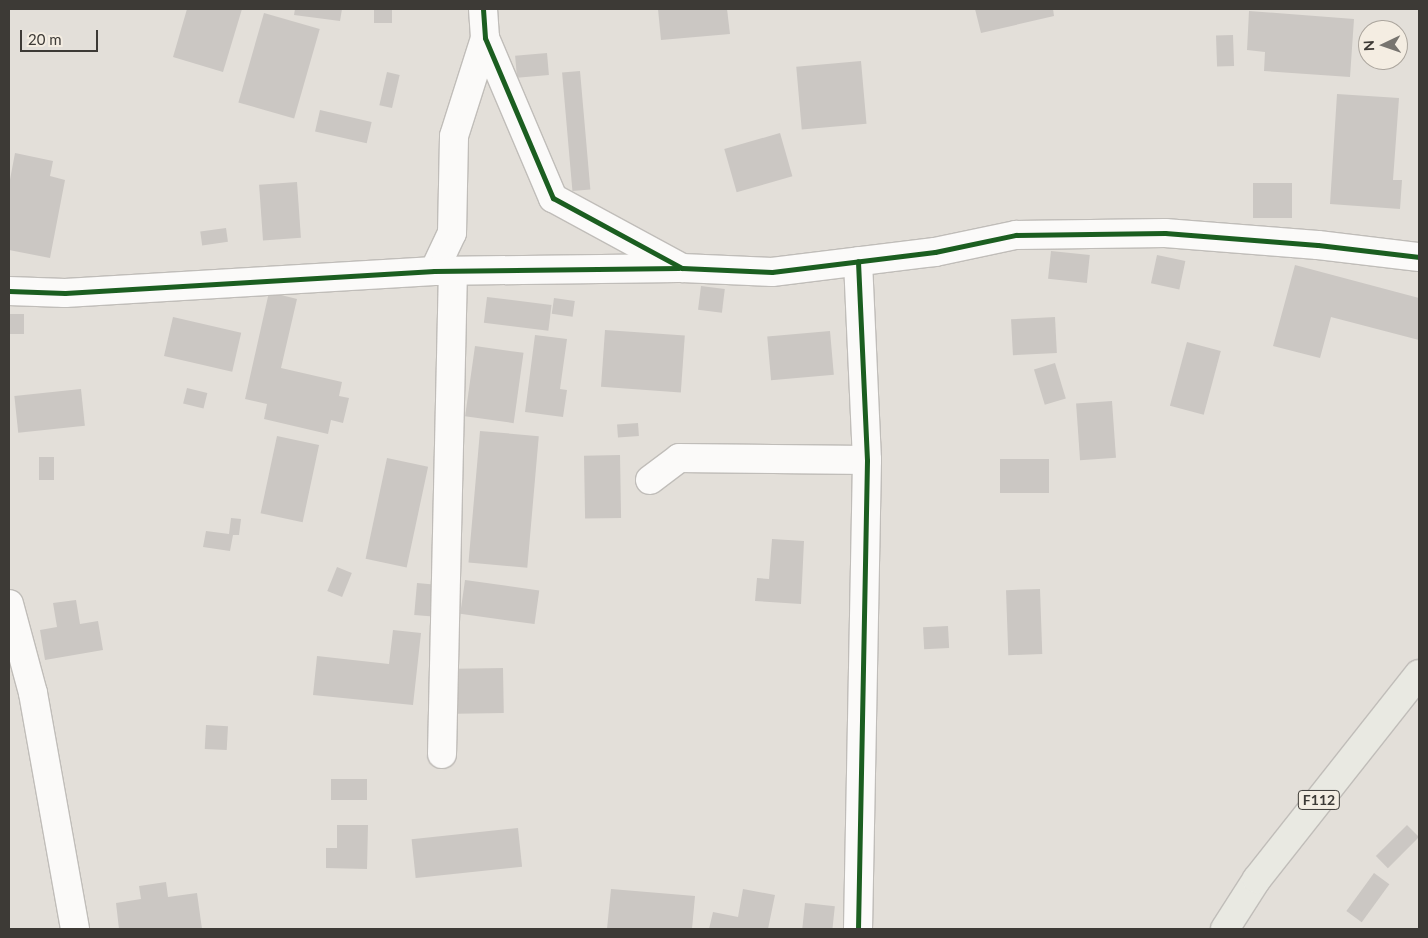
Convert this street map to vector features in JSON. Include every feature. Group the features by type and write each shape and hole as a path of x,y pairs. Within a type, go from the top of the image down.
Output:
{"main road":[{"name":"F112","path":"1225,929 1257,879 1419,674"}],"street":[{"path":"442,754 444,271 452,234 454,136 485,38 484,9"},
{"path":"485,38 553,198 682,268"},
{"path":"9,291 65,293 444,271 682,268 772,272 935,252 1016,235 1146,233 1318,245 1419,257"},
{"path":"858,261 867,460 858,929"},
{"path":"650,480 679,458 867,460"},
{"path":"9,604 33,693 75,929"}],"building":[{"path":"187,9 242,9 223,72 173,57"},
{"path":"295,9 342,9 340,21 294,15"},
{"path":"374,9 392,9 392,23 374,23"},
{"path":"658,9 727,9 730,34 661,40"},
{"path":"975,9 1053,9 1054,16 981,33"},
{"path":"1249,11 1354,19 1350,77 1264,71 1265,52 1247,50"},
{"path":"264,13 320,29 294,118 238,102"},
{"path":"1233,35 1234,66 1217,67 1216,36"},
{"path":"547,53 549,75 517,78 515,56"},
{"path":"861,61 866,124 802,129 796,67"},
{"path":"580,71 590,190 572,191 562,73"},
{"path":"387,72 400,75 392,108 379,105"},
{"path":"1337,94 1399,98 1393,180 1402,180 1400,209 1330,204"},
{"path":"320,110 372,122 367,143 315,131"},
{"path":"780,133 792,176 737,192 724,149"},
{"path":"15,153 53,161 50,176 65,180 50,258 9,250 9,185"},
{"path":"297,182 301,238 263,241 259,185"},
{"path":"1253,183 1292,183 1292,218 1253,218"},
{"path":"226,228 228,242 202,245 200,232"},
{"path":"1051,251 1090,255 1087,283 1048,279"},
{"path":"1157,255 1185,261 1179,289 1151,283"},
{"path":"1295,265 1419,298 1419,340 1331,317 1320,358 1273,346"},
{"path":"701,286 725,289 722,313 698,310"},
{"path":"269,292 297,299 281,368 342,382 339,396 349,398 343,423 331,420 328,434 264,419 267,404 245,399"},
{"path":"487,297 552,305 548,331 484,323"},
{"path":"554,298 575,301 573,317 552,314"},
{"path":"9,314 24,314 24,334 9,334"},
{"path":"173,317 241,333 232,372 164,356"},
{"path":"1055,317 1057,353 1013,355 1011,319"},
{"path":"605,330 685,336 681,392 601,387"},
{"path":"830,331 834,375 771,380 767,336"},
{"path":"535,335 567,339 560,389 567,390 563,417 525,412"},
{"path":"1187,342 1221,351 1204,415 1170,406"},
{"path":"475,346 524,353 514,423 465,416"},
{"path":"1055,363 1066,398 1045,405 1034,369"},
{"path":"187,388 207,393 204,409 183,404"},
{"path":"81,389 85,426 18,433 14,396"},
{"path":"1112,401 1116,458 1080,460 1076,404"},
{"path":"638,423 639,436 618,437 617,424"},
{"path":"480,431 539,436 527,568 468,562"},
{"path":"277,436 319,445 303,522 261,513"},
{"path":"620,455 621,518 585,519 584,456"},
{"path":"39,457 54,457 54,480 39,480"},
{"path":"387,458 428,467 407,567 366,559"},
{"path":"1000,459 1049,459 1049,493 1000,493"},
{"path":"231,518 241,519 239,535 233,535 230,551 203,547 206,531 229,534"},
{"path":"772,539 804,541 801,604 755,601 757,578 769,579"},
{"path":"337,567 352,573 342,597 327,591"},
{"path":"465,580 539,590 535,624 460,614"},
{"path":"417,583 439,585 436,617 414,615"},
{"path":"1040,589 1042,654 1008,655 1006,590"},
{"path":"76,600 80,624 98,621 103,650 45,660 40,630 57,627 53,603"},
{"path":"948,626 949,648 924,649 923,627"},
{"path":"393,630 421,633 413,705 313,695 317,656 389,664"},
{"path":"503,668 504,713 457,714 456,669"},
{"path":"206,725 228,726 227,750 205,749"},
{"path":"331,779 367,779 367,800 331,800"},
{"path":"337,825 368,825 367,869 326,868 326,848 337,848"},
{"path":"1407,825 1419,837 1388,868 1376,856"},
{"path":"518,828 522,867 416,878 412,839"},
{"path":"1374,873 1389,884 1362,922 1346,911"},
{"path":"166,882 168,897 197,893 202,929 119,929 116,903 141,899 139,886"},
{"path":"611,889 695,896 692,929 607,929"},
{"path":"743,889 775,895 768,929 709,929 713,912 738,917"},
{"path":"805,903 835,906 832,929 802,929"}],"cycle path":[{"path":"483,9 485,38 553,198 682,268 772,272 935,252 1016,235 1165,233 1318,245 1419,257"},
{"path":"858,261 867,460 858,929"},
{"path":"9,291 65,293 434,271 679,268"}]}
